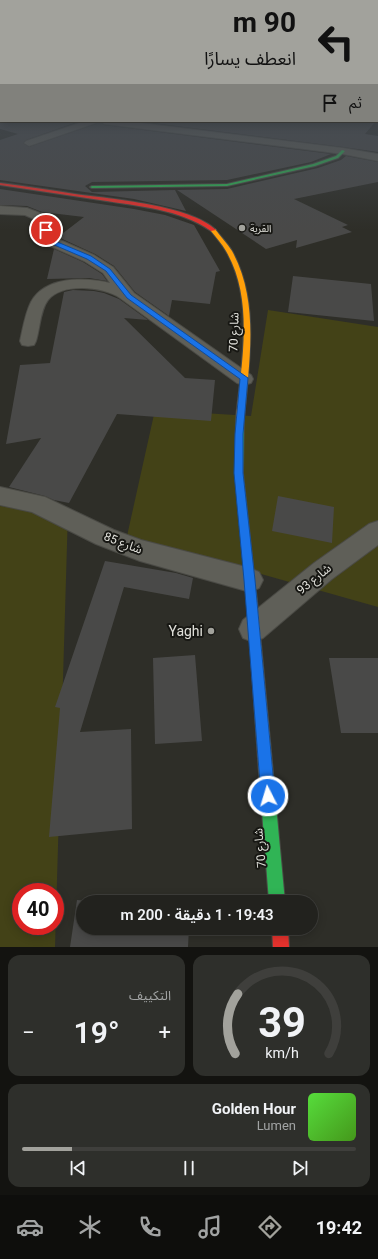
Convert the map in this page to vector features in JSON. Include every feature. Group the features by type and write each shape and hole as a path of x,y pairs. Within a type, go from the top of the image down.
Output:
{"street":[{"path":"267,142 377,157"},
{"path":"0,178 82,187 227,185 314,165 337,157 343,152"},
{"name":"شارع 70","path":"0,184 134,204 168,211 200,221 210,227 223,240 232,255 240,274 246,298 247,323 239,434 238,473 250,580 276,895"},
{"path":"0,210 27,212 39,217 47,236 54,242 89,258 108,270 129,297"},
{"path":"28,341 38,304 42,297 48,292 57,287 75,285 99,286 115,289 129,297 244,378"},
{"name":"شارع 85","path":"0,496 37,504 105,537 140,550 250,580"},
{"name":"شارع 93","path":"253,629 323,571 378,531"},
{"path":"280,935 281,947"}],"shaded area":[{"path":"268,310 378,327 378,607 127,536 155,410 251,416"},
{"path":"0,506 68,511 57,883 12,883 12,935 55,935 55,947 0,947"}],"building":[{"path":"0,142 24,142 29,147 43,142 239,142 331,154 311,162 227,180 92,182 85,186 92,192 175,190 186,211 134,199 0,180"},
{"path":"305,142 378,142 378,152"},
{"path":"346,156 378,162 378,182 294,199 348,225 342,227 352,232 296,248 297,240 266,249 177,190 227,189 318,168 341,160"},
{"path":"0,189 134,209 165,215 194,225 220,271 216,272 210,304 172,300 169,316 135,292 114,266 95,254 58,237 84,217 42,212 27,206 0,205"},
{"path":"54,249 83,262 102,274 107,281 89,278 47,279"},
{"path":"293,276 371,284 374,321 288,312"},
{"path":"73,290 94,291 119,299 148,320 124,318 185,378 215,380 211,421 117,414 69,503 9,487 41,438 6,444 20,365 50,363 64,292"},
{"path":"278,496 334,507 332,543 272,531"},
{"path":"105,561 176,573 193,578 189,599 124,587 80,732 131,729 132,829 49,837 60,708 55,707"},
{"path":"195,655 202,741 155,744 153,658"},
{"path":"329,658 378,658 378,733 341,733"},
{"path":"76,907 76,935 189,935 188,947 70,947"}],"traffic: fast":[{"path":"92,187 227,185 314,165 337,157 343,151"},
{"path":"240,419 239,473 252,601"},
{"path":"266,773 276,895"}],"traffic: slow":[{"path":"213,230 228,250 239,271 244,295 247,319 247,344 240,419"},
{"path":"252,601 266,773"}],"traffic: jam":[{"path":"0,184 117,201 154,208 189,217 203,223 213,230"},
{"path":"280,935 281,947"}],"place":[{"name":"القرية","path":"242,228"},
{"name":"Yaghi","path":"211,631"}],"route":[{"path":"46,230 47,236 54,242 89,258 108,270 129,297 244,378 239,434 238,473 250,580 268,796"}]}
